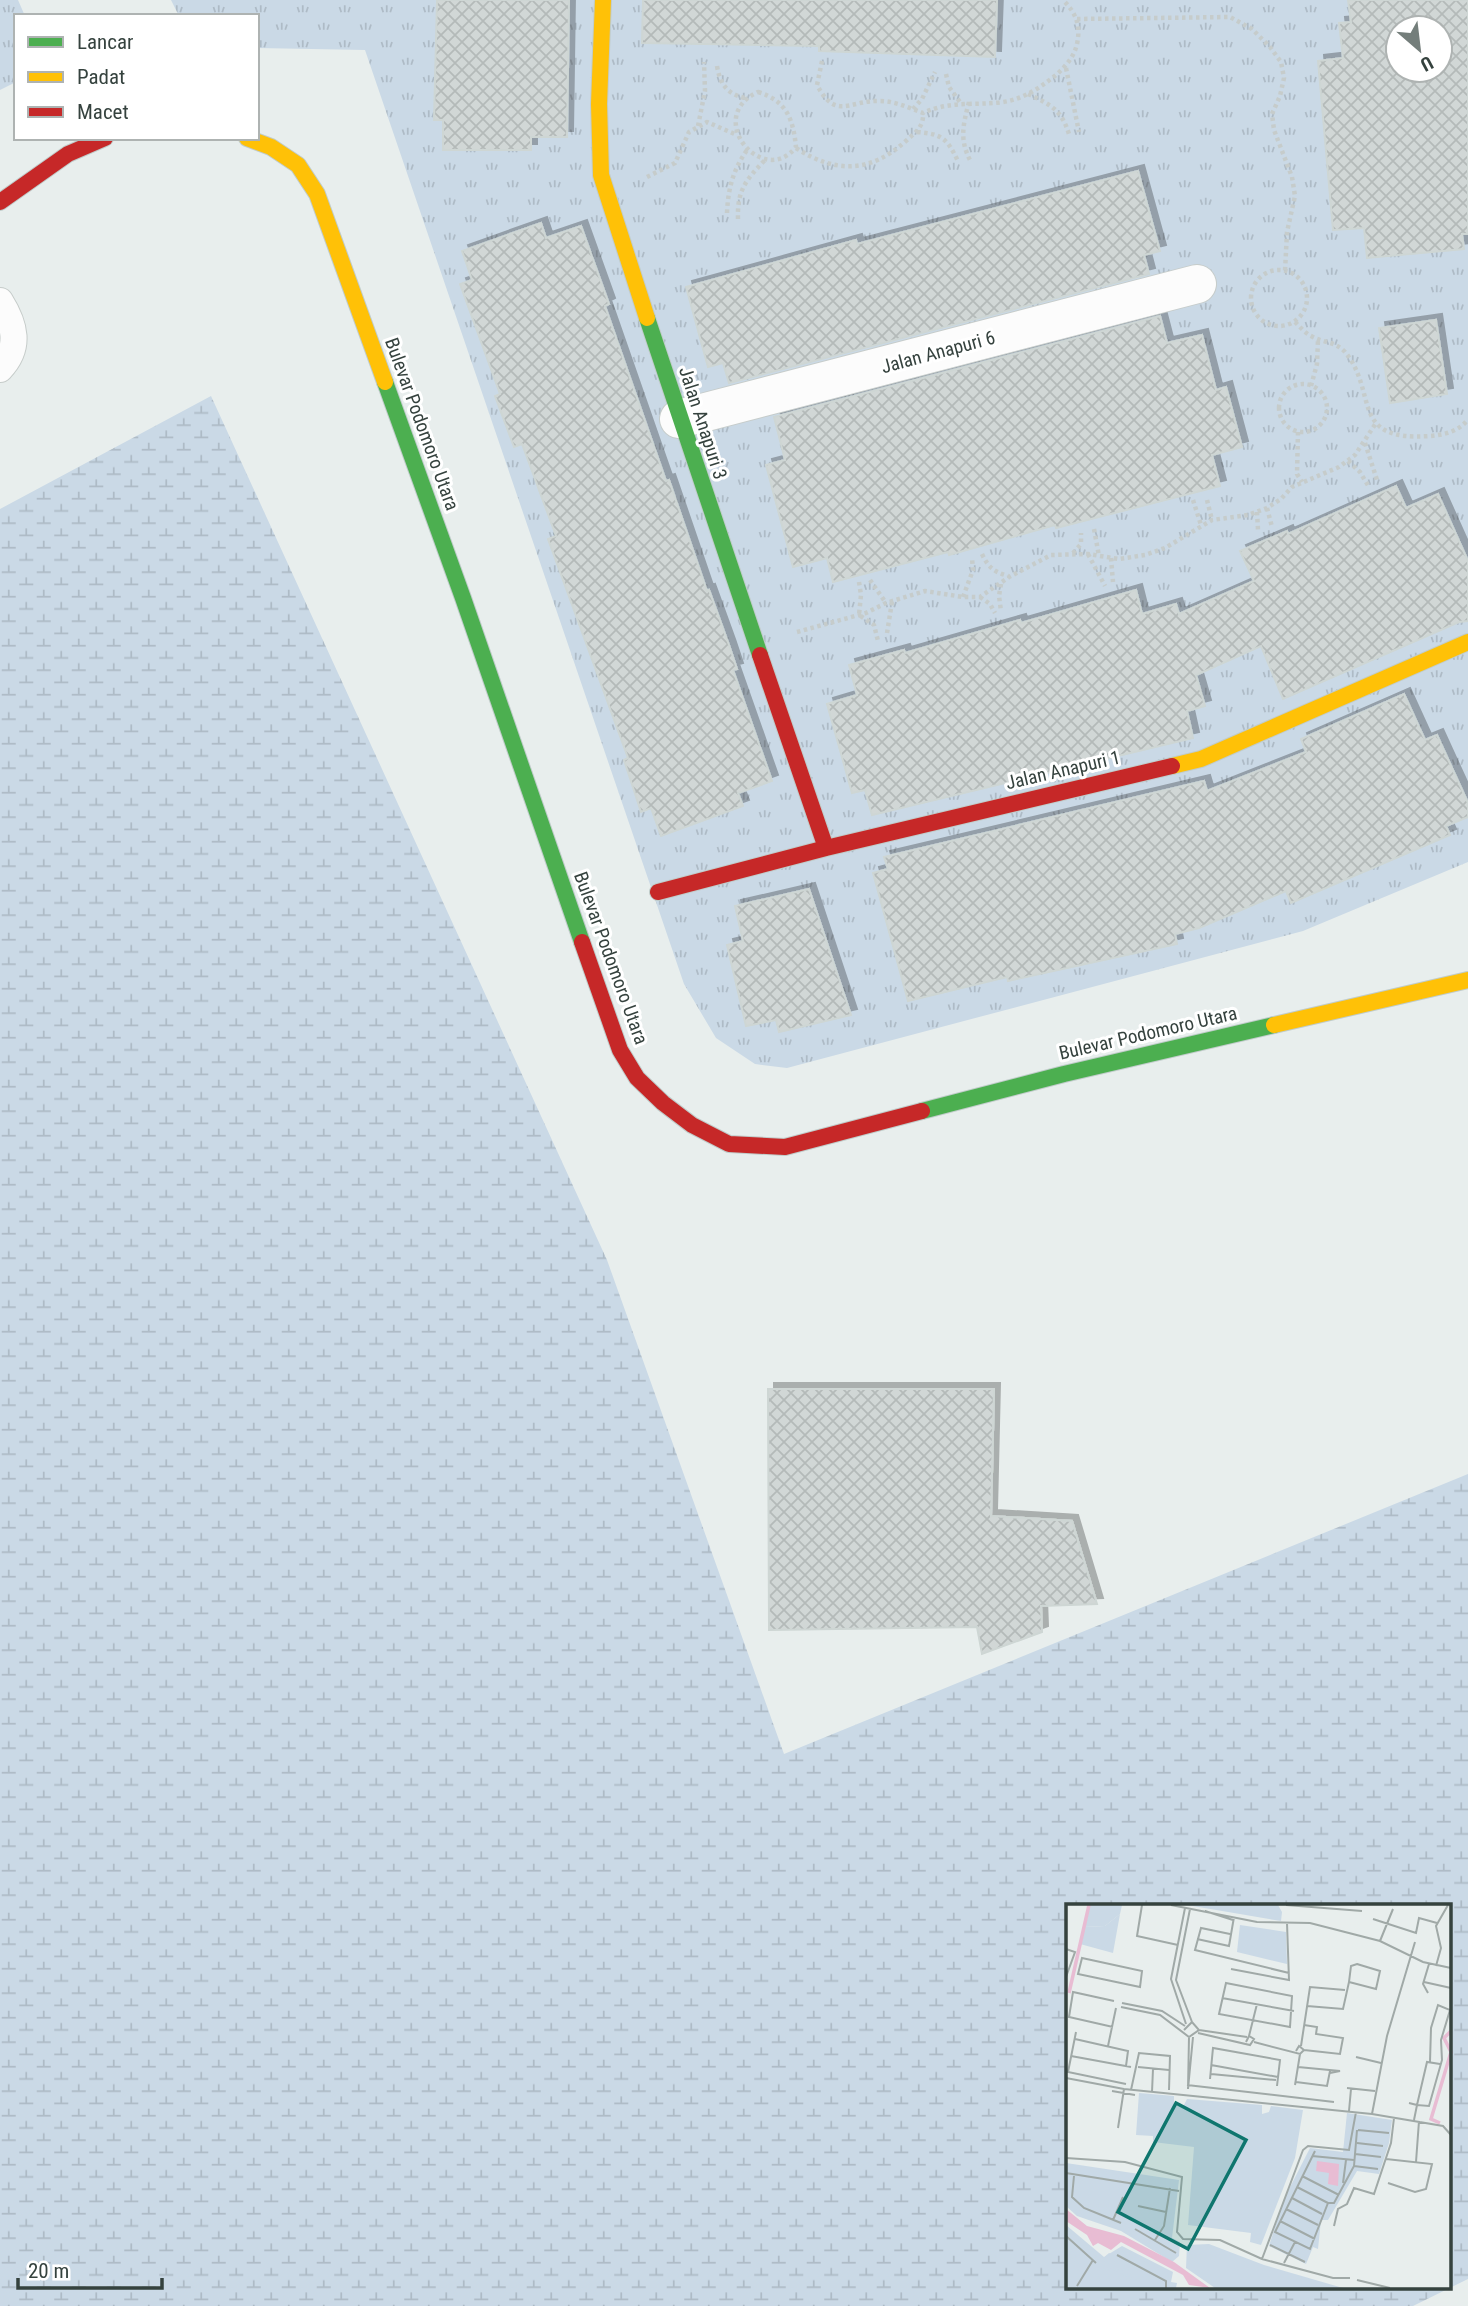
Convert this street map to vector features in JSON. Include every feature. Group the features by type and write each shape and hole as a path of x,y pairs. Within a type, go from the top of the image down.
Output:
{"street":[{"name":"Jalan Anapuri 3","path":"603,0 599,104 601,175 679,419 826,848"},
{"path":"0,202 68,154 100,140"},
{"name":"Bulevar Podomoro Utara","path":"252,140 271,147 298,165 317,194 458,585 620,1051 637,1078 663,1103 692,1125 729,1144 785,1147 1064,1074 1468,980"},
{"name":"Jalan Anapuri 6","path":"679,419 1197,284"},
{"name":"Jalan Anapuri 1","path":"658,892 826,848 1201,760 1466,647"}],"lane":[{"path":"0,301 8,314 14,339 10,358 0,369"}],"path":[{"path":"822,61 817,85 827,102 837,106 878,100 923,113 936,107 961,102 1004,102 1045,85 1066,67 1075,51 1079,34 1077,19 1063,0"},
{"path":"1077,19 1230,17 1252,29 1270,47 1281,62 1284,78 1272,114 1274,130 1292,177 1294,196 1287,232 1285,271"},
{"path":"698,127 705,91 704,62"},
{"path":"717,66 719,81 733,95 745,98"},
{"path":"1066,67 1079,132"},
{"path":"913,109 922,99 934,72"},
{"path":"946,74 949,87 961,102"},
{"path":"737,135 737,110 745,98 758,92 772,97 783,106 791,120 796,148 820,162 839,167 859,167 883,158 917,132 923,122 923,113"},
{"path":"1028,94 1052,106 1061,114 1069,134"},
{"path":"970,102 961,136 971,162"},
{"path":"604,185 646,177 665,170 675,163 689,132 707,122 737,135 747,150 765,160 782,158 796,148"},
{"path":"917,132 941,136 948,142 958,161"},
{"path":"727,213 731,180 747,150"},
{"path":"738,219 737,203 741,188 765,160"},
{"path":"1275,270 1285,271 1294,274 1306,288 1306,307 1295,322 1286,326 1268,324 1260,320 1251,305 1254,286 1259,279 1275,270"},
{"path":"1295,322 1310,335 1337,344 1353,364 1369,414 1376,423 1391,432 1409,436 1447,434 1466,426 1468,419"},
{"path":"1311,386 1317,364 1318,338"},
{"path":"1311,386 1318,388 1323,394 1327,410 1321,424 1314,429 1298,432 1281,418 1280,402 1288,389 1311,386"},
{"path":"756,644 859,615 886,603 925,592 980,597 1009,577 1051,555 1088,554 1111,558 1144,555 1165,548 1212,520 1267,508 1281,499 1292,487 1348,461 1376,423"},
{"path":"1298,432 1297,474 1302,482"},
{"path":"1364,442 1377,480"},
{"path":"1348,461 1360,472 1369,487"},
{"path":"1193,500 1201,525"},
{"path":"1207,500 1212,520"},
{"path":"1267,508 1272,527"},
{"path":"1257,512 1258,530"},
{"path":"1094,529 1099,556"},
{"path":"1072,554 1081,544 1081,533"},
{"path":"982,554 988,567 1009,577"},
{"path":"1088,554 1105,586"},
{"path":"963,597 973,570 972,558"},
{"path":"1111,558 1113,582"},
{"path":"870,580 886,603"},
{"path":"859,582 859,615"},
{"path":"980,597 998,612 1001,584"},
{"path":"887,633 893,601"},
{"path":"859,615 874,625 878,641"}],"green space":[{"path":"0,0 18,0 24,14 14,14 14,83 0,90"},
{"path":"171,0 1468,0 1468,862 1303,931 787,1068 755,1064 716,1038 684,984 365,50 259,48 259,14 178,14"},
{"path":"211,396 607,1260 784,1754 1468,1474 1468,2279 1450,2288 1450,1904 1066,1904 1066,2288 1450,2288 1413,2306 0,2306 0,509"}],"building":[{"path":"437,0 569,0 567,137 531,137 531,150 443,150 443,120 434,120"},
{"path":"643,0 997,0 995,57 819,51 819,46 642,43"},
{"path":"1348,0 1468,0 1468,234 1462,234 1464,249 1367,258 1364,228 1333,230 1318,61 1343,58 1339,23 1351,22"},
{"path":"1138,171 1160,251 1144,255 1149,274 729,383 723,363 708,367 686,287 856,240 857,244"},
{"path":"541,223 546,238 581,226 609,304 605,306 666,481 669,480 707,591 709,590 729,645 737,669 733,670 772,781 738,793 743,806 661,836 651,808 641,812 624,760 628,758 548,539 556,536 522,444 514,447 495,396 500,394 460,284 472,280 462,251"},
{"path":"1160,316 1167,343 1202,335 1216,390 1226,387 1242,447 1212,455 1220,486 833,582 827,558 793,567 766,465 785,460 774,417"},
{"path":"1436,320 1447,394 1390,403 1379,328"},
{"path":"1396,486 1406,508 1438,494 1468,561 1468,621 1459,622 1283,699 1261,646 1196,675 1205,706 1187,711 1193,738 872,815 865,790 852,793 827,704 857,695 849,665 904,650 905,653 1020,620 1021,623 1136,590 1142,614 1176,604 1179,614 1254,581 1240,551 1287,531 1288,534"},
{"path":"1404,694 1425,740 1437,735 1468,803 1468,817 1446,826 1450,835 1291,903 1286,891 1199,928 1175,934 1177,944 1008,981 1007,977 908,1001 873,873 888,869 884,857 1204,781 1207,791 1306,752 1301,739"},
{"path":"809,889 851,1015 779,1032 776,1020 746,1026 727,945 743,941 735,906"},
{"path":"768,1389 994,1389 991,1516 1072,1521 1097,1604 1041,1606 1042,1632 982,1654 977,1627 769,1630"}],"traffic: fast":[{"path":"647,318 760,655"},
{"path":"385,382 582,942"},
{"path":"922,1111 1064,1074 1274,1025"}],"traffic: slow":[{"path":"603,0 599,104 601,175 647,318"},
{"path":"252,140 271,147 298,165 317,194 385,382"},
{"path":"1172,766 1201,759 1468,642"},
{"path":"1274,1025 1468,980"}],"traffic: jam":[{"path":"0,202 68,154 100,140"},
{"path":"760,655 826,848"},
{"path":"658,892 826,848 1172,766"},
{"path":"582,942 620,1050 637,1078 663,1103 692,1125 729,1144 785,1147 922,1111"}]}
